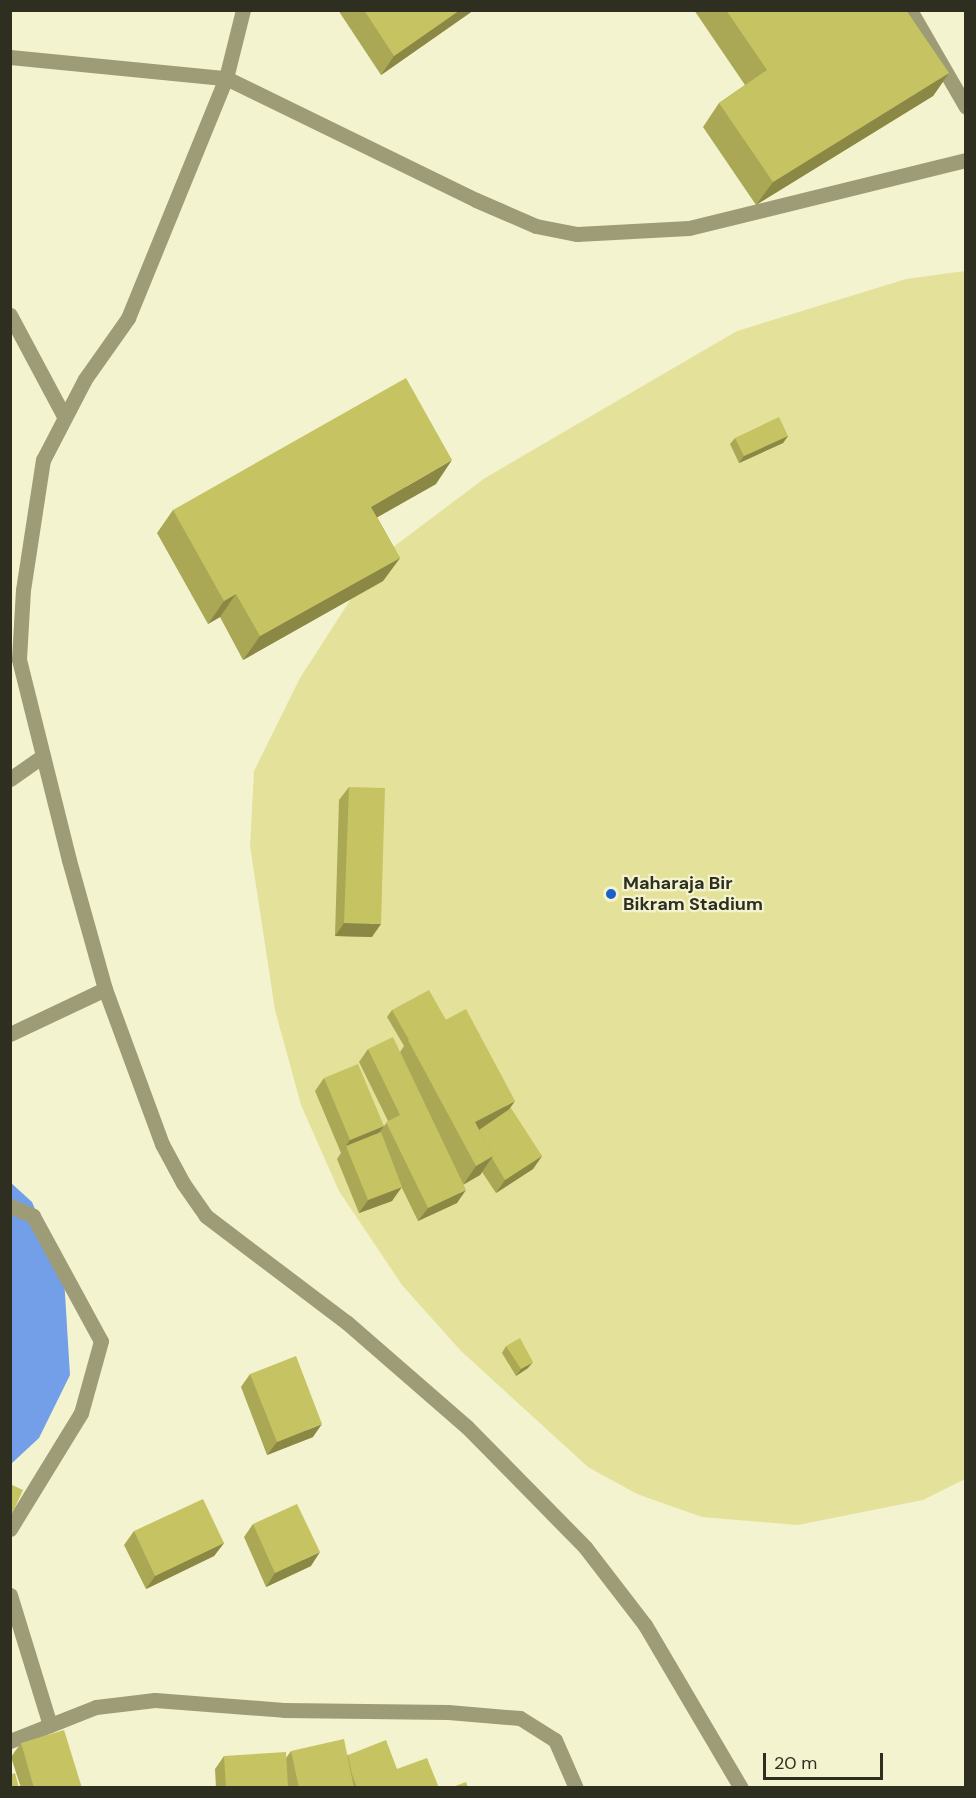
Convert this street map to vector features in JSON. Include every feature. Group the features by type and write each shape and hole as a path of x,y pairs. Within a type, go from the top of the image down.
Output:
{"street":[{"path":"243,10 226,78 128,318 64,416 44,460 23,590 19,659 42,757 105,989 162,1144 206,1216 346,1322 467,1427 585,1547 645,1625 741,1788"},
{"path":"910,10 966,107"},
{"path":"10,57 226,78 476,200 536,226 577,234 689,228 966,160"},
{"path":"10,315 64,416"},
{"path":"10,779 42,757"},
{"path":"10,1034 105,989"},
{"path":"10,1206 33,1216 101,1341 81,1413 10,1529"},
{"path":"10,1595 51,1725"},
{"path":"10,1741 96,1707 155,1700 520,1718 555,1740 576,1788"}],"shaded area":[{"name":"Maharaja Bir Bikram Stadium","path":"965,271 965,1479 923,1500 798,1525 702,1517 637,1494 588,1467 461,1351 402,1285 339,1191 301,1105 275,1010 250,846 254,771 300,678 376,560 485,478 737,331 906,279"}],"water":[{"path":"10,1182 32,1202 64,1278 70,1375 39,1438 11,1464"}],"building":[{"path":"364,10 460,10 394,56"},
{"path":"726,10 906,10 949,73 773,182 719,103 767,70"},
{"path":"406,378 452,460 371,507 400,558 260,636 236,594 224,601 173,510"},
{"path":"779,417 788,436 744,456 735,438"},
{"path":"349,787 385,788 381,924 344,923"},
{"path":"429,990 446,1020 409,1040 392,1010"},
{"path":"466,1009 515,1101 475,1122 493,1156 476,1166 408,1040"},
{"path":"393,1037 466,1190 428,1208 386,1122 400,1115 368,1049"},
{"path":"358,1064 384,1126 350,1140 324,1078"},
{"path":"511,1108 542,1156 505,1180 479,1130"},
{"path":"381,1132 402,1187 368,1200 346,1146"},
{"path":"520,1338 533,1362 521,1369 506,1346"},
{"path":"296,1356 322,1424 277,1442 250,1374"},
{"path":"10,1484 23,1490 10,1518"},
{"path":"203,1499 224,1543 155,1576 134,1531"},
{"path":"297,1504 320,1552 275,1573 253,1524"},
{"path":"64,1730 82,1788 34,1788 21,1743"},
{"path":"344,1739 354,1788 299,1788 291,1751"},
{"path":"386,1740 397,1769 427,1758 439,1788 357,1788 348,1755"},
{"path":"286,1752 288,1788 226,1788 224,1756"},
{"path":"15,1773 19,1788 10,1788 10,1775"},
{"path":"466,1782 468,1788 450,1788"}],"place":[{"name":"Maharaja Bir Bikram Stadium","path":"611,894"}]}
